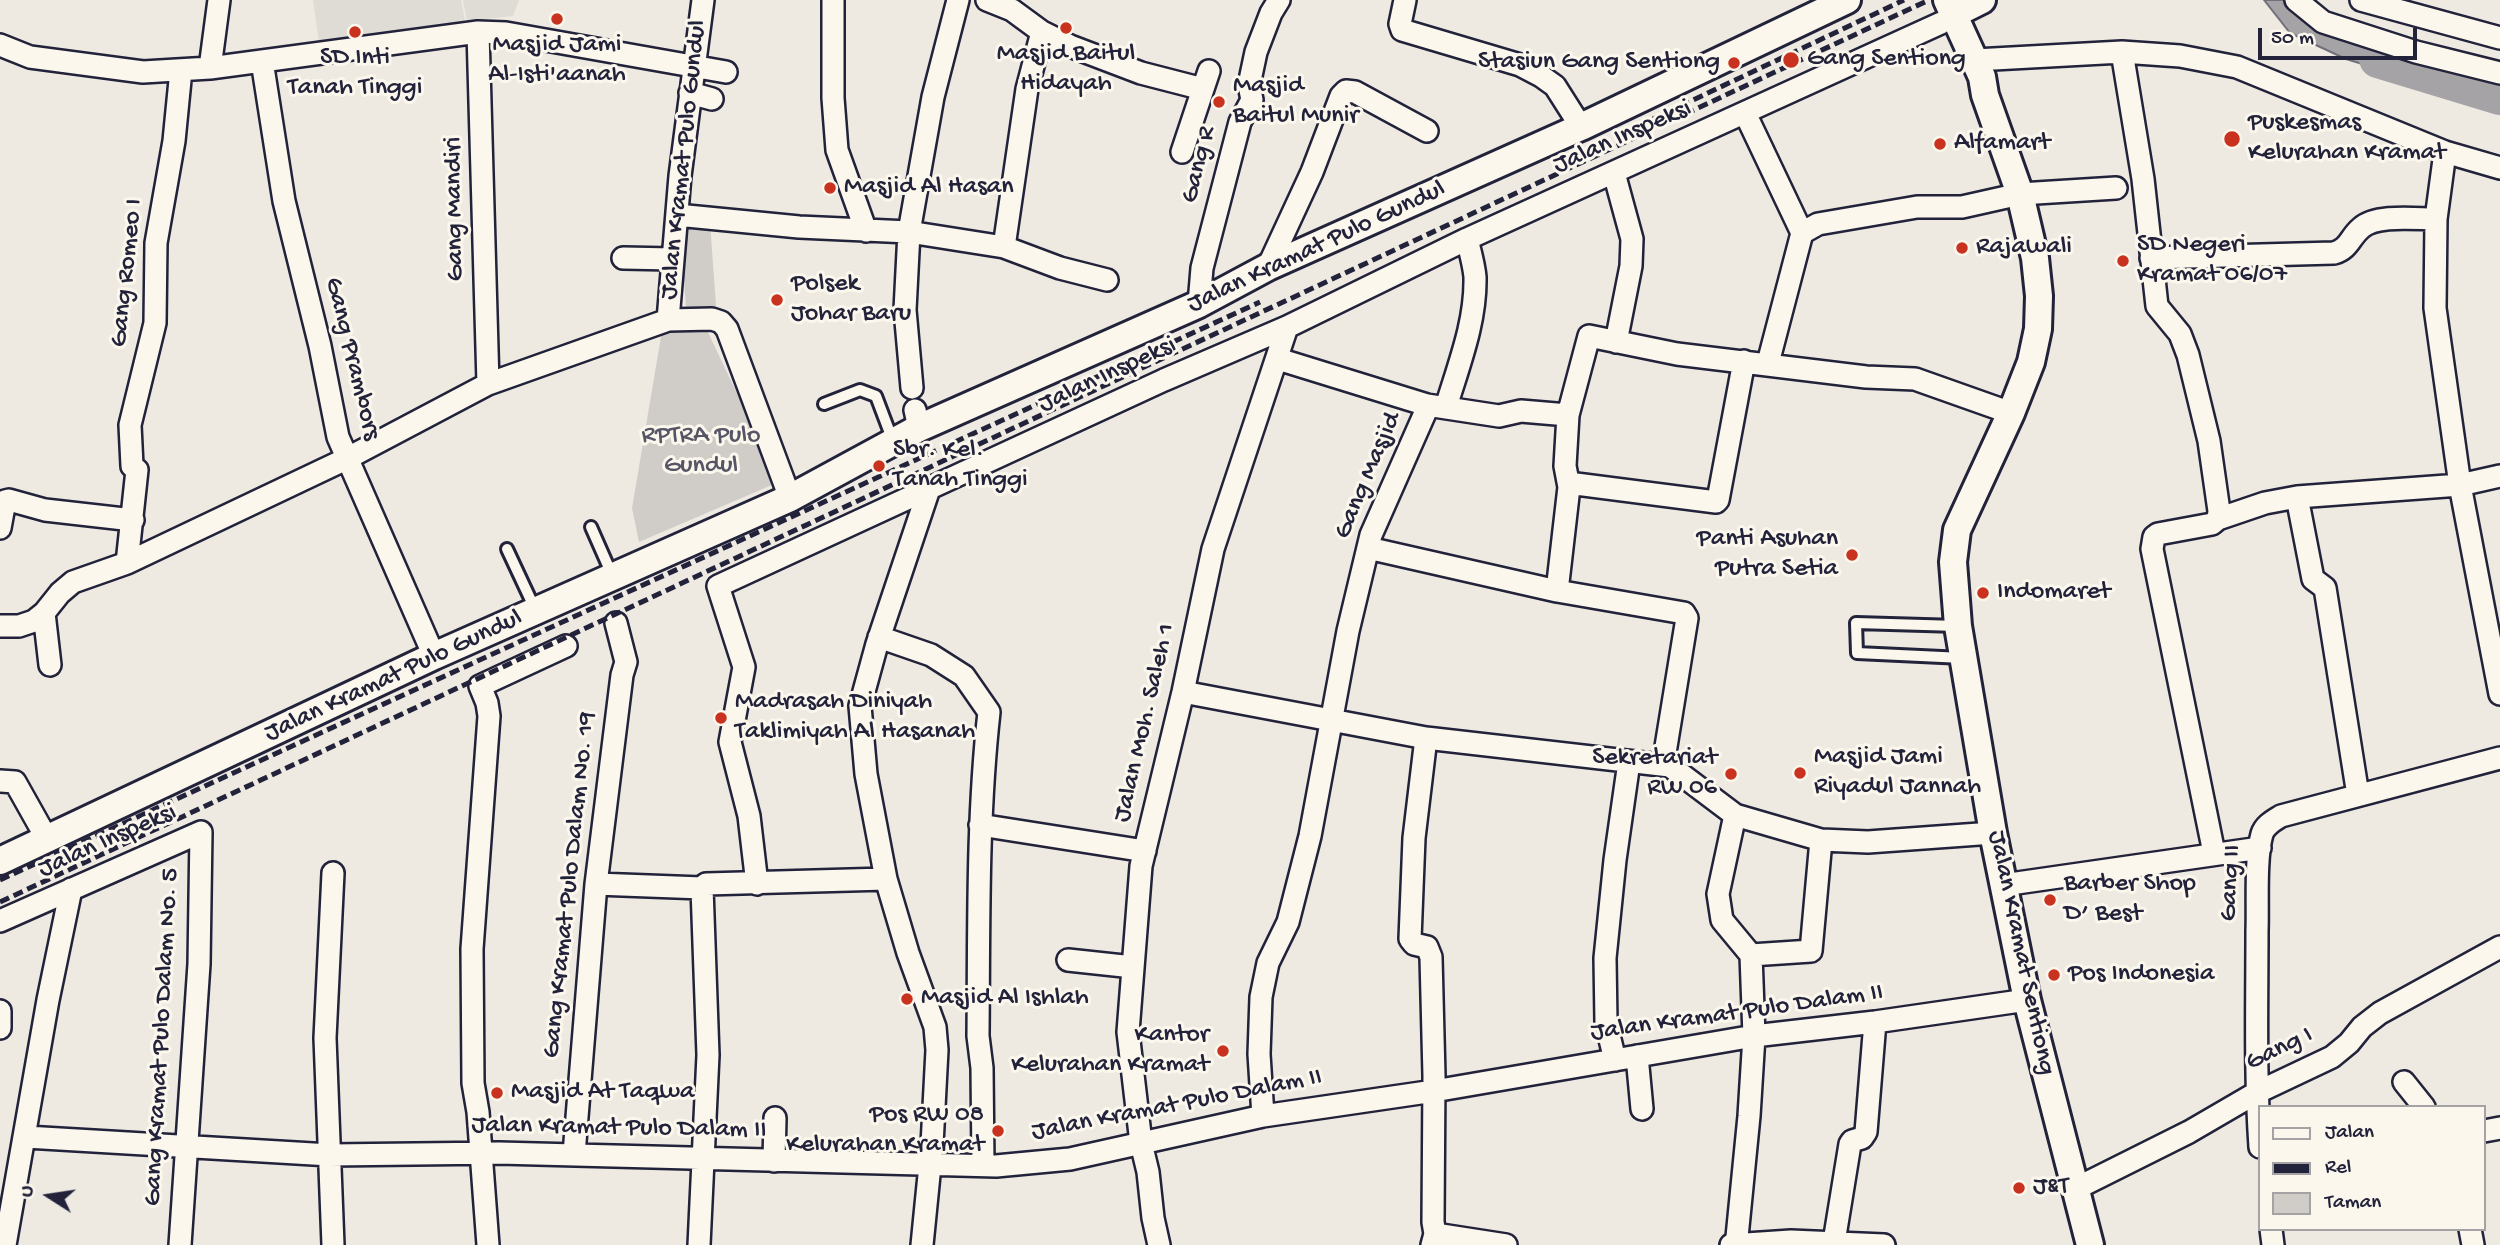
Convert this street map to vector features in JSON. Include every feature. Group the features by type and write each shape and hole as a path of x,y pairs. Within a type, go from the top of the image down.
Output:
{"street":[{"path":"210,68 219,0"},
{"name":"Jalan Kramat Pulo Gundul","path":"668,320 673,259 684,216 699,96 706,69 703,0"},
{"path":"833,0 837,150 866,231"},
{"path":"912,388 905,310 909,232 933,97 958,0"},
{"path":"986,0 1012,10 1042,32 1106,61 1206,80 1182,152"},
{"path":"1405,0 1400,24 1402,30 1520,65 1541,76 1555,86 1581,127"},
{"name":"Jalan Kramat Pulo Gundul","path":"0,861 434,656 790,498 892,441 917,419 1199,304 1268,267 1581,127 1847,0"},
{"path":"1943,9 1982,0"},
{"path":"2296,0 2323,22 2416,52 2500,73"},
{"path":"2361,0 2500,38"},
{"name":"Gang R","path":"1199,304 1202,268 1240,122 1252,100 1249,85 1256,52 1273,2"},
{"name":"Jalan Kramat Sentiong","path":"1943,9 1975,60 1982,77 2020,194 2035,258 2039,296 2038,329 2031,362 2011,413 1957,530 1952,562 1963,658 2003,885 2027,1000 2090,1245"},
{"name":"Jalan Kramat Sentiong","path":"1943,9 1968,80 1986,95"},
{"name":"Jalan Inspeksi","path":"757,884 749,816 730,742 744,667 718,586 1164,380 1287,327 1467,239 1745,113 1943,9"},
{"path":"0,45 30,57 143,72 210,68 478,32 506,33 706,69"},
{"name":"Gang Mandiri","path":"478,32 488,384"},
{"path":"1004,247 1027,89 1042,32"},
{"path":"1975,60 2122,52 2180,56 2237,67 2445,152 2500,168"},
{"path":"2122,52 2143,180 2157,306 2180,334 2188,355 2209,441 2218,519"},
{"name":"Gang Prambors","path":"262,61 284,201 320,346 338,437 434,656"},
{"name":"Gang Romeo I","path":"127,563 137,470 132,466 130,425 155,323 156,243 174,141 181,70"},
{"path":"1268,267 1312,173 1341,96 1346,91 1355,92 1427,131"},
{"path":"1745,113 1802,233 1768,363"},
{"path":"2445,152 2436,219 2435,308 2460,485 2498,671 2500,694"},
{"path":"1614,173 1632,239 1632,266 1616,342"},
{"path":"1802,233 1818,224 1917,207 1962,207 2020,194 2116,188"},
{"path":"684,216 799,228 909,232 1004,247 1060,268 1107,280"},
{"path":"2151,258 2334,253 2349,245 2359,229 2368,223 2380,220 2436,219"},
{"path":"1467,239 1475,275 1473,311 1468,337 1437,406 1499,416 1521,411 1568,415"},
{"path":"623,258 673,259"},
{"name":"Jalan Kramat Pulo Gundul","path":"0,626 19,626 34,621 73,582 127,563 346,459 488,384 668,320 712,319 727,329 790,498"},
{"name":"Jalan Moh. Saleh 1","path":"1159,1245 1141,1143 1128,1032 1141,866 1222,517 1287,327"},
{"path":"1557,591 1569,487 1565,466 1568,415 1588,337 1592,335 1676,354 1768,363 1866,377 1914,379 2011,413"},
{"name":"Gang Masjid","path":"1278,359 1437,406"},
{"path":"1569,487 1576,484 1716,502 1735,421 1744,361"},
{"name":"Gang Masjid","path":"1263,1116 1259,1054 1261,997 1268,963 1292,909 1310,836 1359,581 1371,535 1426,414 1437,406"},
{"path":"2214,853 2151,543 2158,534 2212,524 2218,519 2264,503 2297,497 2460,485 2500,476"},
{"path":"922,1245 937,1050 935,1027 908,953 887,879 866,774 860,706 879,637 929,489"},
{"path":"2297,497 2314,579 2325,588 2358,795"},
{"path":"0,528 5,501 9,500 45,510 133,520"},
{"path":"1368,548 1557,591 1684,613 1688,618 1663,765"},
{"path":"44,613 50,665"},
{"name":"Gang Kramat Pulo Dalam No. 19","path":"574,1154 596,884 620,688 626,662 616,623"},
{"path":"879,637 931,655 964,676 989,712 981,825 978,1037 982,1068 983,1165"},
{"path":"488,1245 473,1083 472,950 489,716 480,686 566,646"},
{"path":"1183,692 1426,738 1663,765 1678,770 1735,815 1821,839 1868,842 1993,833"},
{"path":"1426,738 1414,838 1410,939 1414,944 1427,947 1430,951 1434,1239 1506,1245"},
{"name":"Gang II","path":"2258,1120 2256,1093 2260,848 2263,832 2269,823 2281,816 2500,758"},
{"path":"1615,1060 1606,1023 1605,958 1629,762"},
{"path":"0,781 15,782 47,839"},
{"path":"1735,815 1718,894 1722,920 1751,955 1754,1036 1736,1244 1879,1244"},
{"path":"981,825 1145,851"},
{"name":"Jalan Inspeksi","path":"0,921 201,832"},
{"name":"Gang Kramat Pulo Dalam No. 5","path":"180,1245 199,964 201,832"},
{"path":"1751,955 1811,951 1821,839"},
{"path":"2003,885 2260,848"},
{"path":"333,873 325,1038 333,1245"},
{"path":"596,884 702,888 706,884 887,879"},
{"path":"696,1244 704,1160 708,1055 702,888"},
{"path":"5,1245 48,1000 71,889"},
{"name":"Gang I","path":"2075,1189 2189,1132 2256,1093 2332,1057 2380,1013 2500,947"},
{"path":"1068,960 1133,967"},
{"name":"Jalan Kramat Pulo Dalam II","path":"26,1137 330,1155 574,1154 704,1160 996,1166 1070,1159 1263,1116 1434,1091 1754,1036 2027,1000"},
{"path":"0,1011 0,1028"},
{"path":"1834,1242 1850,1144 1862,1138 1866,1132 1875,1022"},
{"path":"1637,1056 1642,1109"},
{"path":"2404,1082 2422,1105"},
{"path":"774,1161 775,1118"}],"lane":[{"path":"824,404 860,390 876,396 892,441"},
{"path":"591,527 613,577"},
{"path":"507,549 536,612"},
{"path":"1958,626 1856,623 1857,653 1963,658"}],"shaded area":[{"name":"SD Inti Tanah Tinggi","path":"313,0 461,0 465,21 319,43"},
{"path":"463,0 519,0 513,16 467,21"},
{"path":"2264,0 2289,0 2429,61 2425,83 2346,59 2290,33"}],"green space":[{"path":"710,222 716,306 686,308 680,224"},
{"name":"RPTRA Pulo Gundul","path":"663,325 705,326 779,482 639,542 632,508"}],"waterway":[{"path":"2378,59 2500,96"}],"railway":[{"path":"1653,119 1904,0"},
{"path":"0,902 1929,0"},
{"path":"0,880 1260,302"}],"place":[{"name":"Masjid Jami Al-Isti'aanah","path":"557,19"},
{"name":"Masjid Baitul Hidayah","path":"1066,28"},
{"name":"SD Inti Tanah Tinggi","path":"355,32"},
{"name":"Gang Sentiong","path":"1791,60"},
{"name":"Stasiun Gang Sentiong","path":"1734,63"},
{"name":"Masjid Baitul Munir","path":"1219,102"},
{"name":"Puskesmas Kelurahan Kramat","path":"2232,139"},
{"name":"Alfamart","path":"1940,144"},
{"name":"Masjid Al Hasan","path":"830,188"},
{"name":"Rajawali","path":"1962,248"},
{"name":"SD Negeri Kramat 06/07","path":"2123,261"},
{"name":"Polsek Johar Baru","path":"777,300"},
{"name":"Sbr. Kel. Tanah Tinggi","path":"879,466"},
{"name":"Panti Asuhan Putra Setia","path":"1852,555"},
{"name":"Indomaret","path":"1983,593"},
{"name":"Madrasah Diniyah Taklimiyah Al Hasanah","path":"721,718"},
{"name":"Masjid Jami Riyadul Jannah","path":"1800,773"},
{"name":"Sekretariat RW 06","path":"1731,774"},
{"name":"Barber Shop D’ Best","path":"2050,900"},
{"name":"Pos Indonesia","path":"2054,975"},
{"name":"Masjid Al Ishlah","path":"907,999"},
{"name":"Kantor Kelurahan Kramat","path":"1223,1051"},
{"name":"Masjid At Taqwa","path":"497,1093"},
{"name":"Pos RW 08 Kelurahan Kramat","path":"998,1131"},
{"name":"J&T","path":"2019,1188"}]}
